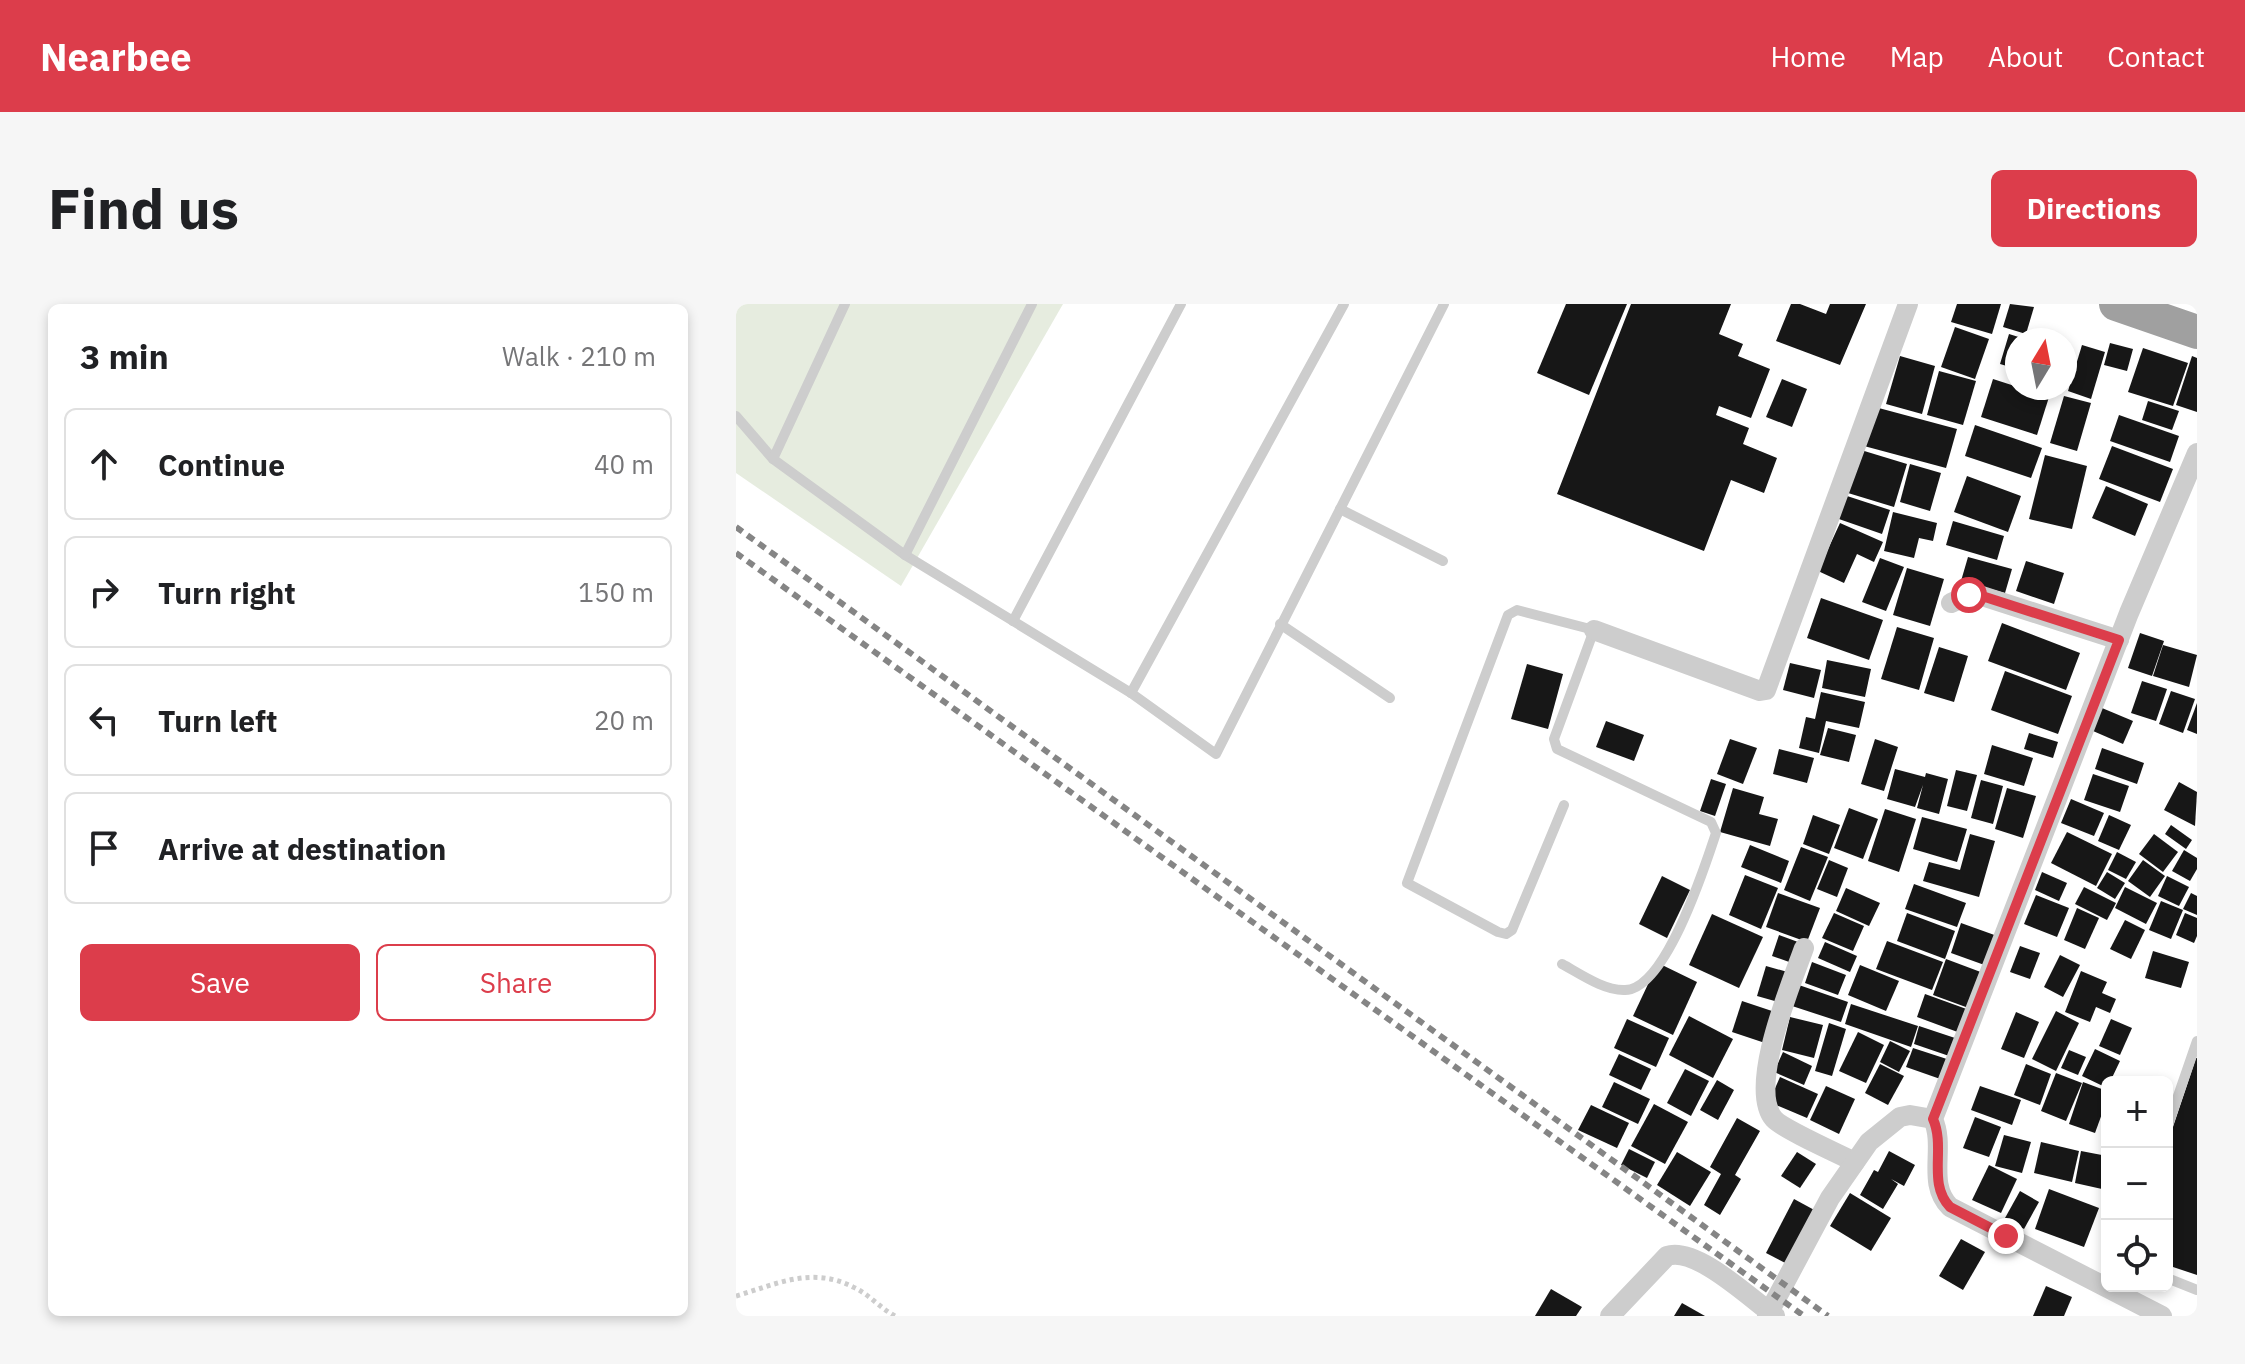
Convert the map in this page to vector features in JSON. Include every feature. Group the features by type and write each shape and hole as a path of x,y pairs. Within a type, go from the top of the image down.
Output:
{"highway":[{"path":"2116,304 2197,332"}],"street":[{"path":"1594,630 1760,691 1766,690 1908,304"},
{"path":"2162,1316 1950,1207 1943,1200 1937,1178 1940,1139 1933,1119 2119,640 2197,453"},
{"path":"1951,603 1969,595 1982,596 2119,640"},
{"path":"1804,948 1771,1044 1766,1074 1769,1108 1776,1121 1855,1162"},
{"path":"1610,1316 1667,1256 1675,1253 1692,1257 1771,1315 1830,1198 1869,1142 1900,1117 1910,1115 1933,1119"}],"lane":[{"path":"773,459 845,304"},
{"path":"905,555 1032,304"},
{"path":"1013,621 1181,304"},
{"path":"1131,693 1344,304"},
{"path":"736,416 773,459 905,555 1131,693 1216,754 1444,304"},
{"path":"1340,509 1443,561"},
{"path":"1562,964 1611,988 1625,991 1633,988 1668,950 1693,904 1716,833 1711,822 1557,749 1553,744 1594,630 1517,610 1508,615 1407,883 1506,934 1512,930 1564,805"},
{"path":"1280,624 1390,698"},
{"path":"2173,1111 2197,1041"},
{"path":"2173,1280 2197,1290"}],"path":[{"path":"736,1296 785,1281 820,1276 857,1288 895,1316"}],"shaded area":[{"path":"736,304 1063,304 901,586 736,473"}],"building":[{"path":"1566,304 1627,304 1589,395 1537,373"},
{"path":"1631,304 1731,304 1719,334 1743,344 1738,356 1770,369 1751,418 1719,406 1716,415 1749,428 1743,444 1777,458 1764,493 1731,480 1704,551 1557,494"},
{"path":"1791,304 1800,304 1826,314 1830,304 1866,304 1840,365 1776,341"},
{"path":"1957,304 2001,304 1992,334 1951,322"},
{"path":"2010,304 2034,307 2028,328 2003,327"},
{"path":"1955,327 1989,339 1975,379 1941,367"},
{"path":"2110,343 2133,349 2127,371 2104,365"},
{"path":"2082,345 2105,352 2091,399 2077,394 2077,361"},
{"path":"2005,347 2005,365 2000,364"},
{"path":"2143,348 2188,363 2173,406 2128,392"},
{"path":"1900,356 1935,366 1922,414 1886,404"},
{"path":"2192,356 2197,358 2197,412 2176,405"},
{"path":"1939,371 1976,381 1963,425 1927,415"},
{"path":"1782,379 1807,389 1792,427 1766,417"},
{"path":"1993,379 2005,383 2005,400 2048,400 2037,435 1981,417"},
{"path":"2063,400 2091,403 2077,451 2050,443"},
{"path":"2148,401 2179,411 2172,430 2142,420"},
{"path":"1875,407 1957,429 1946,468 1864,446"},
{"path":"2119,415 2179,436 2170,462 2110,441"},
{"path":"1975,425 2042,448 2031,478 1965,456"},
{"path":"2112,446 2173,469 2160,502 2099,479"},
{"path":"1861,450 1907,464 1894,507 1848,493"},
{"path":"2045,455 2087,466 2072,529 2029,519"},
{"path":"1910,464 1941,473 1930,511 1900,502"},
{"path":"1967,476 2021,496 2008,532 1954,512"},
{"path":"2106,486 2148,504 2135,536 2092,518"},
{"path":"1844,495 1890,510 1882,534 1836,518"},
{"path":"1893,512 1937,523 1933,541 1919,538 1914,558 1884,551"},
{"path":"1953,521 2004,536 1997,560 1946,545"},
{"path":"1840,523 1883,542 1874,562 1857,554 1844,583 1818,571"},
{"path":"1968,557 2012,569 2005,593 1961,581"},
{"path":"1880,558 1904,567 1886,611 1862,602"},
{"path":"2026,561 2064,573 2054,604 2016,591"},
{"path":"1907,568 1944,579 1930,626 1893,615"},
{"path":"1821,598 1883,620 1869,660 1807,638"},
{"path":"2002,623 2080,653 2066,690 1988,661"},
{"path":"1897,627 1934,638 1919,690 1881,679"},
{"path":"2140,633 2164,641 2152,676 2128,668"},
{"path":"2163,645 2197,655 2189,687 2153,676"},
{"path":"1939,647 1968,656 1954,702 1924,693"},
{"path":"1827,660 1871,669 1865,697 1822,688"},
{"path":"1790,663 1821,670 1814,698 1783,690"},
{"path":"1527,664 1563,674 1548,729 1511,719"},
{"path":"2005,671 2072,696 2058,734 1991,710"},
{"path":"2142,681 2167,689 2156,721 2131,713"},
{"path":"2171,691 2195,699 2183,733 2159,724"},
{"path":"1821,692 1865,702 1859,728 1826,721 1819,753 1799,748 1806,717 1815,719"},
{"path":"2197,703 2197,734 2187,730"},
{"path":"2102,708 2133,721 2123,744 2093,731"},
{"path":"1606,721 1644,735 1634,761 1596,747"},
{"path":"1828,728 1856,735 1849,762 1820,755"},
{"path":"2029,733 2058,742 2053,758 2024,749"},
{"path":"1730,739 1757,748 1743,784 1717,774"},
{"path":"1875,739 1898,747 1884,791 1861,784"},
{"path":"1992,745 2033,758 2024,786 1984,774"},
{"path":"2102,748 2144,763 2137,784 2095,769"},
{"path":"1779,749 1814,758 1807,783 1773,774"},
{"path":"1895,769 1948,779 1939,814 1917,808 1923,785 1915,807 1887,799"},
{"path":"1956,770 1977,775 1967,811 1947,806"},
{"path":"2093,774 2129,786 2120,812 2084,800"},
{"path":"1711,779 1726,784 1715,816 1700,811"},
{"path":"1981,780 2003,786 1993,824 1971,818"},
{"path":"2179,782 2197,792 2195,826 2164,810"},
{"path":"1733,788 1764,797 1759,814 1778,819 1770,846 1720,832"},
{"path":"2007,788 2036,796 2023,838 1995,829"},
{"path":"2071,799 2104,813 2094,836 2061,823"},
{"path":"1849,808 1878,819 1863,859 1834,848"},
{"path":"1885,809 1916,819 1899,872 1868,861"},
{"path":"1813,815 1840,825 1829,854 1803,844"},
{"path":"2109,815 2131,825 2119,850 2098,841"},
{"path":"1922,817 1967,829 1957,862 1913,849"},
{"path":"2171,825 2192,840 2186,849 2165,834"},
{"path":"2067,832 2112,854 2096,886 2051,863"},
{"path":"1970,834 1995,841 1979,897 1923,881 1929,862 1960,870"},
{"path":"2154,834 2178,852 2163,872 2139,854"},
{"path":"1750,845 1789,861 1781,883 1741,867"},
{"path":"1801,847 1828,857 1810,901 1784,890"},
{"path":"2184,850 2197,858 2197,869 2190,881 2172,871"},
{"path":"2117,852 2136,862 2126,879 2108,870"},
{"path":"1829,860 1848,868 1837,897 1817,889"},
{"path":"2143,860 2165,876 2150,897 2128,881"},
{"path":"2042,872 2067,883 2059,901 2035,890"},
{"path":"2107,872 2125,883 2115,899 2097,888"},
{"path":"1745,875 1778,888 1761,929 1729,915"},
{"path":"1662,876 1690,890 1667,938 1639,924"},
{"path":"2167,876 2189,887 2179,906 2158,896"},
{"path":"1914,884 1966,903 1957,927 1905,909"},
{"path":"2084,887 2116,903 2107,920 2075,904"},
{"path":"2125,887 2157,903 2146,924 2115,908"},
{"path":"1846,888 1880,903 1869,926 1836,911"},
{"path":"1778,893 1820,908 1807,942 1766,927"},
{"path":"2191,893 2197,896 2197,915 2183,909"},
{"path":"2036,895 2069,908 2057,937 2024,924"},
{"path":"2161,901 2183,910 2171,939 2149,930"},
{"path":"2077,908 2099,918 2085,949 2064,940"},
{"path":"1834,913 1864,926 1853,951 1822,938"},
{"path":"1907,913 1955,931 1945,959 1897,941"},
{"path":"2185,913 2197,918 2194,943 2176,935"},
{"path":"1712,914 1763,937 1739,988 1689,965"},
{"path":"2125,920 2145,930 2131,959 2110,949"},
{"path":"1961,923 2000,937 1990,967 1951,953"},
{"path":"1779,935 1798,942 1792,963 1772,956"},
{"path":"1887,941 1943,962 1932,990 1876,969"},
{"path":"1825,942 1857,956 1850,972 1818,958"},
{"path":"2020,946 2040,953 2030,979 2010,972"},
{"path":"2153,951 2189,962 2181,988 2145,978"},
{"path":"2060,955 2080,965 2063,997 2044,987"},
{"path":"1946,959 1986,974 1974,1010 1933,995"},
{"path":"1812,962 1846,975 1838,995 1805,983"},
{"path":"1658,963 1697,982 1673,1035 1633,1016"},
{"path":"1860,965 1899,981 1886,1011 1848,995"},
{"path":"1766,966 1791,973 1782,1003 1757,996"},
{"path":"2081,971 2107,982 2102,993 2116,999 2110,1013 2096,1007 2090,1022 2065,1012"},
{"path":"1796,984 1848,1002 1841,1022 1789,1005"},
{"path":"1925,994 1972,1011 1963,1034 1917,1017"},
{"path":"1742,1001 1775,1012 1765,1043 1732,1032"},
{"path":"1851,1004 1918,1026 1911,1047 1845,1024"},
{"path":"2056,1011 2079,1023 2056,1071 2032,1059"},
{"path":"2016,1012 2039,1022 2024,1058 2001,1049"},
{"path":"1689,1016 1733,1039 1713,1078 1669,1055"},
{"path":"1790,1017 1823,1025 1814,1058 1782,1050"},
{"path":"1627,1019 1669,1038 1656,1067 1614,1048"},
{"path":"2111,1019 2132,1028 2120,1055 2099,1046"},
{"path":"1829,1023 1846,1029 1832,1076 1815,1071"},
{"path":"1919,1026 1961,1040 1955,1058 1914,1044"},
{"path":"1858,1032 1884,1045 1866,1083 1839,1071"},
{"path":"1890,1041 1910,1051 1899,1072 1880,1062"},
{"path":"1913,1048 1953,1061 1946,1081 1906,1067"},
{"path":"2095,1049 2120,1061 2113,1076 2101,1076 2101,1085 2082,1076"},
{"path":"2069,1050 2086,1057 2078,1075 2061,1068"},
{"path":"1783,1052 1812,1066 1804,1085 1774,1072"},
{"path":"1619,1054 1651,1069 1641,1090 1609,1075"},
{"path":"2197,1058 2197,1275 2173,1267 2173,1127"},
{"path":"1880,1064 1904,1076 1888,1105 1865,1093"},
{"path":"2026,1064 2051,1074 2040,1105 2014,1095"},
{"path":"1685,1069 1709,1081 1691,1116 1667,1103"},
{"path":"2056,1073 2082,1083 2066,1121 2041,1111"},
{"path":"1780,1077 1818,1094 1807,1118 1769,1102"},
{"path":"1717,1080 1734,1090 1718,1120 1700,1110"},
{"path":"1614,1082 1650,1099 1638,1124 1602,1107"},
{"path":"2083,1082 2101,1089 2101,1116 2095,1133 2069,1124"},
{"path":"1826,1086 1855,1099 1839,1134 1810,1120"},
{"path":"1980,1086 2021,1100 2012,1125 1971,1110"},
{"path":"1654,1104 1688,1122 1665,1164 1631,1146"},
{"path":"1591,1105 1629,1123 1617,1148 1578,1130"},
{"path":"1975,1117 2001,1127 1989,1157 1963,1148"},
{"path":"1737,1118 1760,1131 1735,1175 1741,1179 1720,1215 1704,1205 1721,1174 1710,1167"},
{"path":"2004,1135 2031,1142 2022,1173 1995,1166"},
{"path":"2041,1142 2079,1151 2072,1182 2034,1173"},
{"path":"1629,1149 1655,1162 1647,1178 1621,1165"},
{"path":"1889,1151 1915,1165 1904,1186 1891,1179 1898,1184 1883,1209 1860,1195"},
{"path":"2081,1151 2101,1155 2101,1189 2075,1183"},
{"path":"1677,1152 1711,1172 1690,1206 1657,1185"},
{"path":"1797,1152 1816,1164 1800,1188 1781,1176"},
{"path":"1989,1165 2017,1179 2001,1213 1972,1200"},
{"path":"2049,1189 2099,1208 2084,1247 2035,1229"},
{"path":"2020,1191 2039,1202 2024,1229 2005,1218"},
{"path":"1850,1193 1891,1218 1871,1251 1830,1226"},
{"path":"1794,1199 1818,1212 1791,1266 1766,1253"},
{"path":"1961,1239 1985,1252 1963,1290 1939,1276"},
{"path":"2046,1286 2072,1297 2064,1316 2033,1316"},
{"path":"1551,1289 1582,1307 1576,1316 1535,1316"},
{"path":"1682,1303 1705,1316 1674,1316"}],"railway":[{"path":"736,527 1828,1316"},
{"path":"736,553 1804,1316"}],"route":[{"path":"1969,595 1982,596 2119,640 1933,1119 1940,1139 1937,1178 1943,1200 1950,1207 2006,1236"}]}
